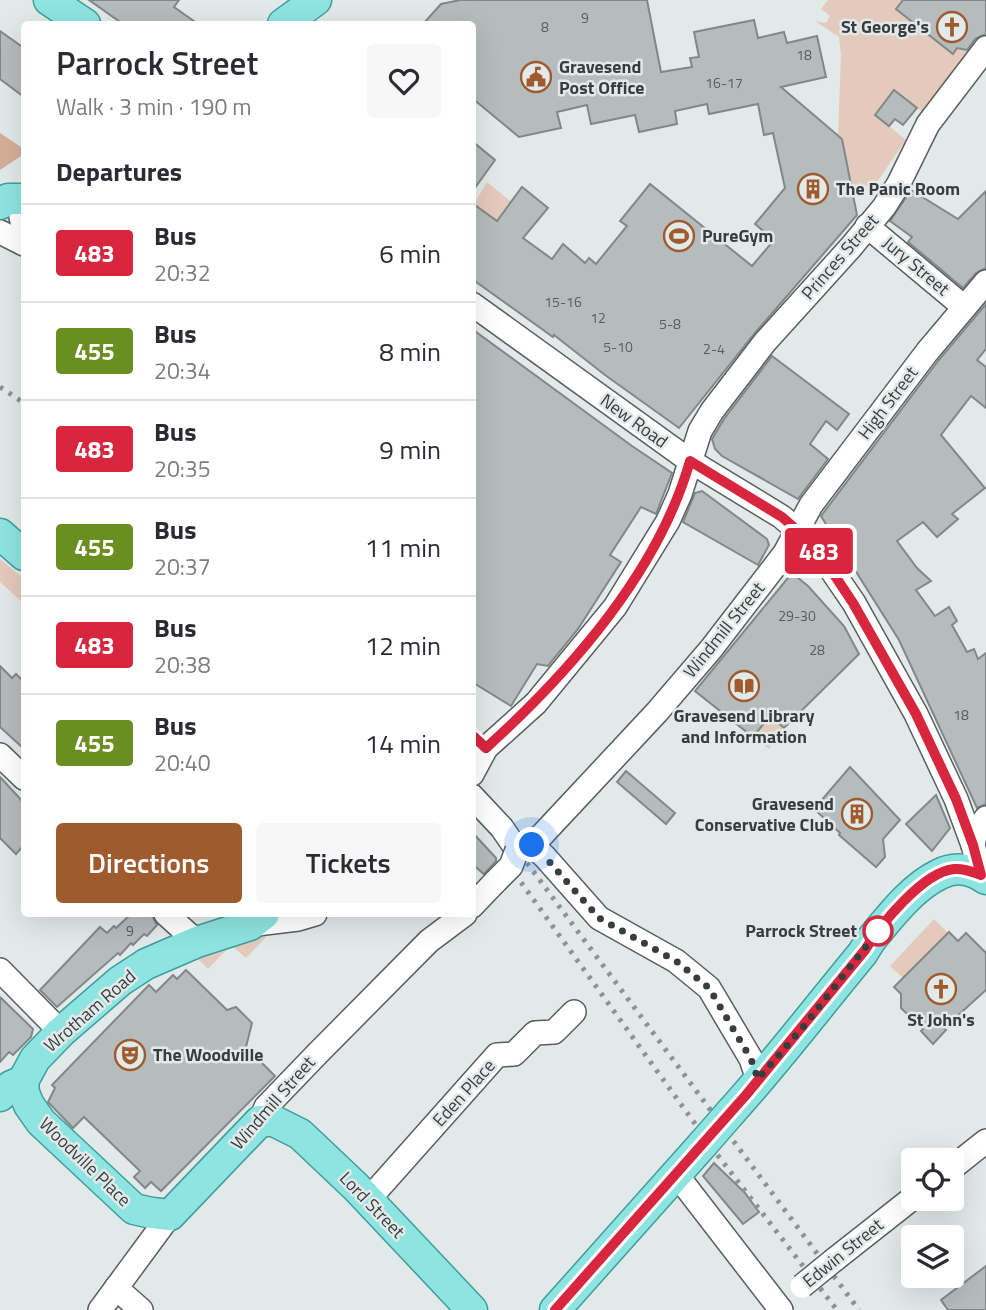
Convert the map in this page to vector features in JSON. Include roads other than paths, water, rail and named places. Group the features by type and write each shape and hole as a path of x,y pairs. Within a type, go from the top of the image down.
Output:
{"main road":[{"path":"49,0 80,21"},
{"path":"287,21 316,0"},
{"path":"0,204 8,199 21,200"},
{"path":"0,534 21,552"},
{"path":"555,1310 731,1112 804,1026 874,936 911,895 934,877 950,870 962,869 984,877"},
{"name":"Wrotham Road","path":"11,1088 61,1032 120,981 146,964 257,919"},
{"name":"Woodville Place","path":"11,1088 24,1093 41,1122 134,1209 170,1214"},
{"path":"0,1116 9,1112 22,1113 41,1122"},
{"name":"Lord Street","path":"260,1121 274,1121 297,1132 368,1200 472,1310"},
{"name":"Windmill Street","path":"170,1214 260,1121"}],"street":[{"name":"Princes Street","path":"479,741 540,698 615,607 667,524 680,494 700,431 731,384 884,207 928,124 986,48"},
{"name":"Jury Street","path":"867,226 964,307"},
{"path":"0,233 21,243"},
{"name":"High Street","path":"799,530 811,505 927,352 986,282"},
{"name":"New Road","path":"476,307 690,461 782,517 815,546 853,603 916,714 956,799 984,877"},
{"name":"Windmill Street","path":"476,902 688,676 761,585 799,530"},
{"path":"0,755 21,775"},
{"path":"476,799 531,843 599,918 676,961 709,988 751,1059 758,1079"},
{"path":"973,845 976,832 986,818"},
{"path":"169,917 197,942"},
{"name":"Wrotham Road","path":"257,919 305,917"},
{"name":"Windmill Street","path":"260,1121 266,1107 317,1053 429,941 460,917"},
{"path":"0,970 61,1032"},
{"name":"Eden Place","path":"368,1200 497,1055 514,1054 535,1033 554,1032 574,1012"},
{"path":"964,1158 986,1141"},
{"path":"676,1174 777,1309"},
{"name":"Edwin Street","path":"777,1309 834,1259 901,1207"},
{"name":"Windmill Street","path":"100,1310 170,1214"},
{"path":"116,1288 142,1310"}],"railway":[{"path":"0,387 21,401"},
{"path":"527,863 859,1310"},
{"path":"515,874 719,1157 837,1310"}],"place":[{"name":"St George's","path":"952,27"},
{"name":"Gravesend Post Office","path":"536,77"},
{"name":"The Panic Room","path":"813,189"},
{"name":"PureGym","path":"679,236"},
{"name":"Gravesend Library and Information","path":"744,686"},
{"name":"Gravesend Conservative Club","path":"857,814"},
{"name":"Parrock Street","path":"878,931"},
{"name":"St John's","path":"941,989"},
{"name":"The Woodville","path":"130,1055"}]}
